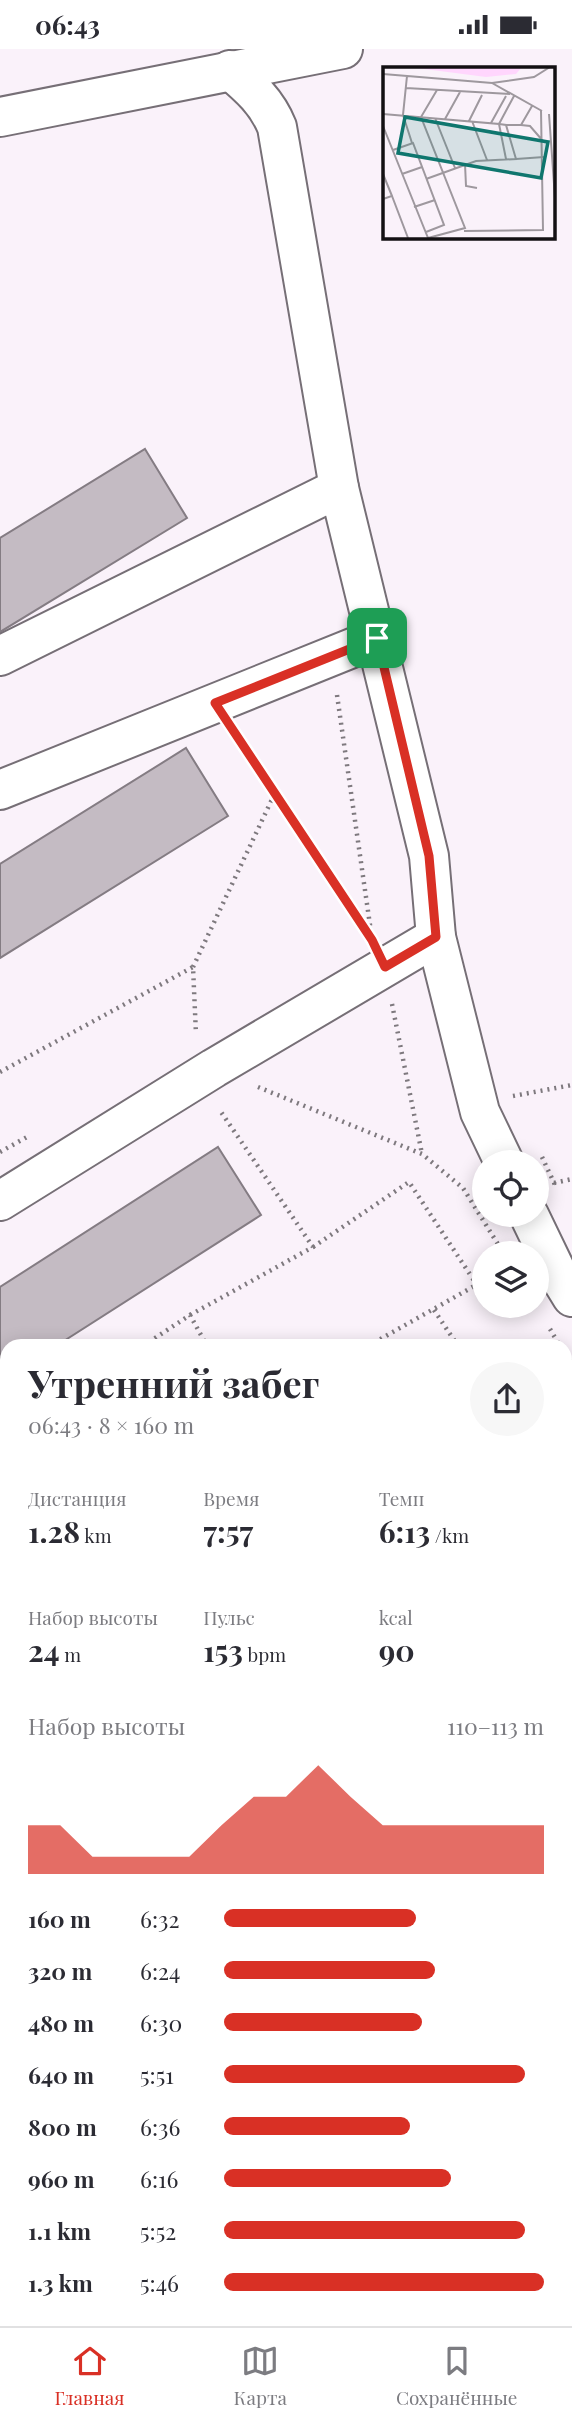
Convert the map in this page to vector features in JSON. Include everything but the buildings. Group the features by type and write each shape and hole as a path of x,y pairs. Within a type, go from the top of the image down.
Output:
{"lane":[{"path":"5,119 343,49"},
{"path":"230,71 261,98 277,127 339,488 429,856 436,937 480,1112 498,1150"},
{"path":"0,656 339,488"},
{"path":"0,790 377,638"},
{"path":"0,1201 207,1069 436,937"},
{"path":"536,1227 567,1278"}],"path":[{"path":"215,703 372,940 332,656"},
{"path":"274,795 193,967 207,1069 313,1247"},
{"path":"0,1072 193,967"},
{"path":"385,967 422,1154"},
{"path":"207,1069 422,1154 463,1188 496,1241"},
{"path":"480,1112 513,1096 572,1085"},
{"path":"554,1183 572,1179"},
{"path":"154,1339 190,1315 313,1247 409,1182 472,1277"},
{"path":"381,1339 472,1288"},
{"path":"434,1310 453,1339"},
{"path":"190,1315 202,1339"}],"route":[{"path":"377,638 429,856 436,937 385,967 372,940 215,703 377,638"}]}
